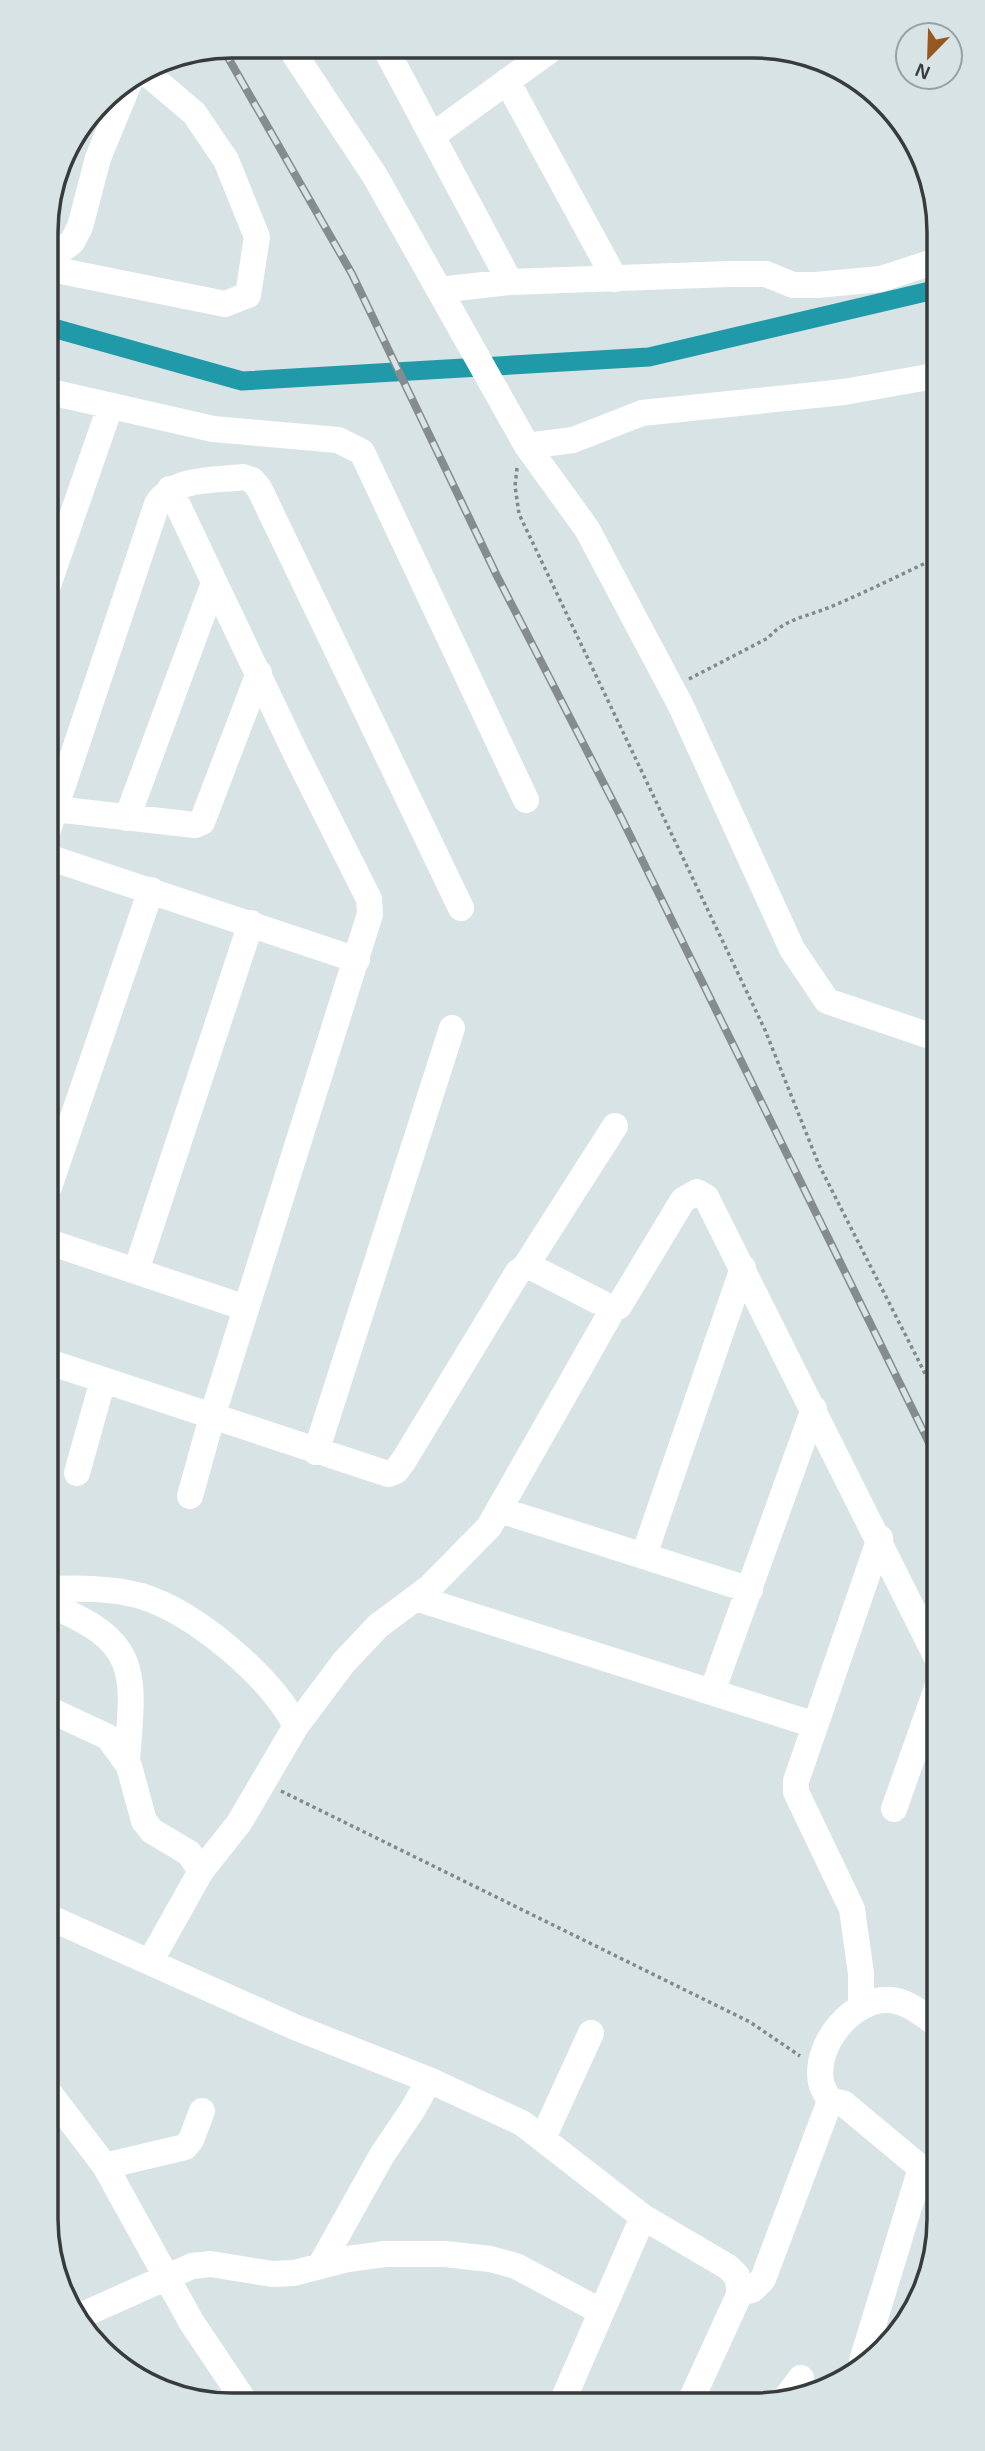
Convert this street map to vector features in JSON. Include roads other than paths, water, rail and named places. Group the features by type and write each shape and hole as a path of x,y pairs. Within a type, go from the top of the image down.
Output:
{"street":[{"path":"297,58 374,176 527,446 587,528 672,688 792,949 827,1001 927,1035"},
{"path":"390,58 510,282"},
{"path":"432,136 539,58"},
{"path":"58,270 225,304 248,295 257,237 226,160 194,113 151,78"},
{"path":"507,81 615,279"},
{"path":"58,253 72,242 80,227 98,158 124,96"},
{"path":"439,290 510,282 766,274 793,285 816,285 881,279 927,264"},
{"path":"527,446 573,440 642,413 844,392 927,377"},
{"path":"58,394 213,429 338,440 362,452 526,800"},
{"path":"58,539 110,407"},
{"path":"58,799 156,504 170,489 180,484 243,477 259,488 461,908"},
{"path":"170,489 296,754 369,899 366,936 246,1308 190,1496"},
{"path":"127,818 214,583"},
{"path":"58,820 127,818 195,825 201,822 259,673"},
{"path":"58,860 357,960"},
{"path":"58,1161 151,890"},
{"path":"136,1271 251,923"},
{"path":"316,1452 452,1028"},
{"path":"58,1365 373,1472 388,1474 396,1471 518,1272 525,1267 615,1126"},
{"path":"150,1962 201,1871 239,1823 296,1726 344,1662 378,1626 416,1598 457,1562 500,1510 613,1309 619,1306 683,1200 690,1193 697,1192 706,1197 880,1538 927,1637"},
{"path":"58,1245 246,1308"},
{"path":"525,1267 533,1268 613,1309"},
{"path":"644,1555 743,1269"},
{"path":"76,1473 103,1380"},
{"path":"712,1692 814,1409"},
{"path":"500,1510 750,1590"},
{"path":"861,2005 861,1974 852,1909 796,1792 796,1781 880,1538"},
{"path":"58,1589 90,1588 141,1596 165,1607 200,1628 251,1668 284,1702 296,1726"},
{"path":"416,1598 815,1725"},
{"path":"58,1609 95,1627 122,1653 128,1663 132,1701 127,1760 144,1821 152,1831 189,1853 201,1871"},
{"path":"58,1713 103,1732 127,1760"},
{"path":"894,1809 927,1714"},
{"path":"58,1921 297,2028 429,2080 522,2123 643,2217 728,2267 737,2276 740,2293 694,2393"},
{"path":"740,2293 752,2290 763,2279 830,2101 821,2083 821,2069 825,2050 842,2022 861,2005 891,2000 915,2008 927,2017"},
{"path":"543,2138 592,2033"},
{"path":"320,2266 382,2155 414,2109 429,2080"},
{"path":"830,2101 842,2103 927,2174"},
{"path":"58,2104 105,2166 192,2323 239,2393"},
{"path":"105,2166 185,2147 191,2140 202,2111"},
{"path":"867,2351 927,2184"},
{"path":"566,2393 643,2217"},
{"path":"86,2313 191,2266 211,2264 272,2274 294,2273 385,2254 445,2254 490,2259 516,2266 600,2311"}],"waterway":[{"path":"58,329 242,381 649,357 927,292"}],"railway":[{"path":"228,58 352,274 497,576 620,815 927,1439"}]}
